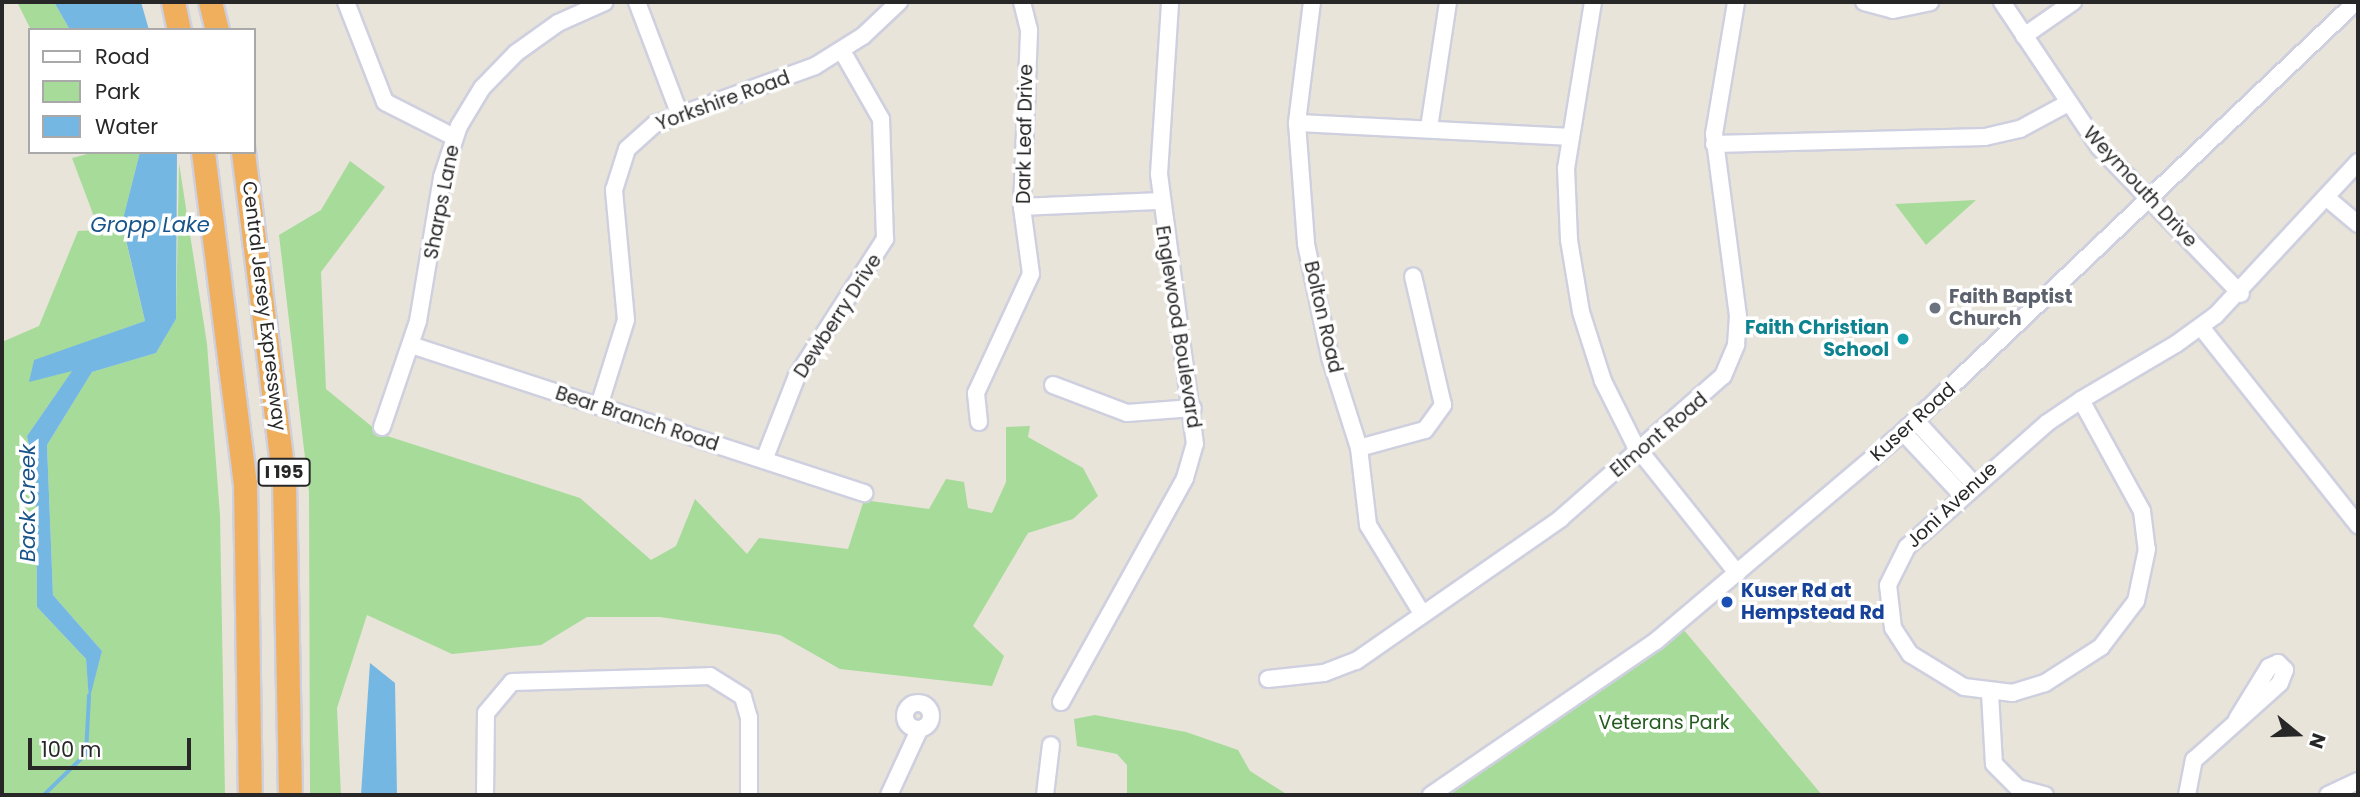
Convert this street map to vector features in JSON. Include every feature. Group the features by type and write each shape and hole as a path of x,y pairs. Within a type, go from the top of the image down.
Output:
{"highway":[{"path":"173,2 179,28"},
{"path":"210,2 216,28"},
{"name":"Central Jersey Expressway","path":"203,154 245,484 250,795"},
{"name":"Central Jersey Expressway","path":"243,154 284,482 290,795"}],"street":[{"path":"346,2 385,102 454,137"},
{"name":"Sharps Lane","path":"382,427 411,345 454,137 482,88 516,53 558,23 605,2"},
{"path":"637,2 680,115"},
{"name":"Yorkshire Road","path":"599,407 626,320 616,176 634,140 680,115 789,78 842,51 900,2"},
{"name":"Dark Leaf Drive","path":"979,422 976,393 1031,274 1022,207 1029,30 1021,2"},
{"name":"Englewood Boulevard","path":"1060,702 1185,478 1195,444 1194,408 1172,302 1160,201 1160,87 1170,2"},
{"name":"Bolton Road","path":"1312,2 1297,123 1312,278 1359,448 1368,525 1423,615"},
{"path":"1429,128 1448,2"},
{"path":"1593,2 1569,137 1569,240 1581,312 1603,381 1639,452 1737,573"},
{"name":"Elmont Road","path":"1269,679 1340,669 1423,615 1560,519 1712,389 1736,345 1738,316 1714,144 1736,2"},
{"path":"1864,2 1893,10 1930,2"},
{"name":"Weymouth Drive","path":"2002,2 2068,103 2150,201 2241,294"},
{"path":"2024,36 2073,2"},
{"name":"Kuser Road","path":"1431,795 1656,641 1916,421 2356,2"},
{"name":"Dewberry Drive","path":"764,460 797,376 885,239 881,119 842,51"},
{"path":"1714,144 1985,137 2020,129 2068,103"},
{"path":"1297,123 1569,137"},
{"name":"Joni Avenue","path":"2081,400 2142,511 2147,549 2142,584 2127,619 2101,648 2030,689 1990,693 1925,666 1900,642 1888,614 1888,585 1898,559 1968,490 2081,400 2201,327 2241,294 2358,162"},
{"path":"2327,198 2358,224"},
{"path":"1022,207 1160,201"},
{"path":"1359,448 1425,430 1443,405 1413,276"},
{"path":"2201,327 2358,525"},
{"name":"Bear Branch Road","path":"411,345 864,493"},
{"path":"1053,385 1127,413 1194,408"},
{"path":"1916,421 1968,490"},
{"path":"1903,432 1968,490"},
{"path":"485,795 486,713 512,682 710,676 743,697 749,718 750,795"},
{"path":"1990,693 1994,764 2018,788 2045,795"},
{"path":"2187,795 2194,760 2236,719"},
{"path":"889,795 919,730"},
{"path":"1045,795 1051,745"},
{"path":"2328,795 2358,780"}],"green space":[{"path":"17,2 54,2 69,28 30,28"},
{"path":"87,154 140,154 122,224 145,321 34,361 30,381 73,370 27,436 36,480 37,607 86,659 89,698 102,651 53,595 47,445 92,372 156,353 176,319 179,163 207,344 220,515 225,795 2,795 2,342 39,326 78,231 99,230 72,158"},
{"path":"350,161 385,187 321,272 326,389 381,434 580,498 651,560 676,546 695,499 747,554 759,538 848,549 864,500 929,509 946,479 964,482 968,508 992,513 1006,482 1006,427 1030,426 1028,437 1083,468 1098,496 1073,519 1028,533 973,626 1004,656 992,686 840,669 780,635 660,617 587,617 541,645 452,654 367,615 337,708 341,795 310,795 309,492 279,235 321,210"},
{"path":"1976,200 1926,245 1895,204"},
{"name":"Veterans Park","path":"1678,623 1822,795 1445,795"},
{"path":"1095,715 1186,732 1238,750 1250,771 1288,795 1127,795 1127,765 1117,754 1077,746 1074,719"}],"water":[{"path":"54,2 141,2 148,28 69,28"},
{"name":"Gropp Lake","path":"139,154 177,154 176,319 156,353 92,372 47,445 53,595 102,651 89,701 86,659 37,607 36,480 27,436 72,371 29,382 34,360 145,321 122,223"},
{"path":"370,663 395,683 397,795 361,795"}],"waterway":[{"name":"Back Creek","path":"44,795 86,754 89,696"}],"place":[{"name":"Faith Baptist Church","path":"1935,308"},
{"name":"Faith Christian School","path":"1903,339"},
{"name":"Kuser Rd at Hempstead Rd","path":"1727,602"}]}
